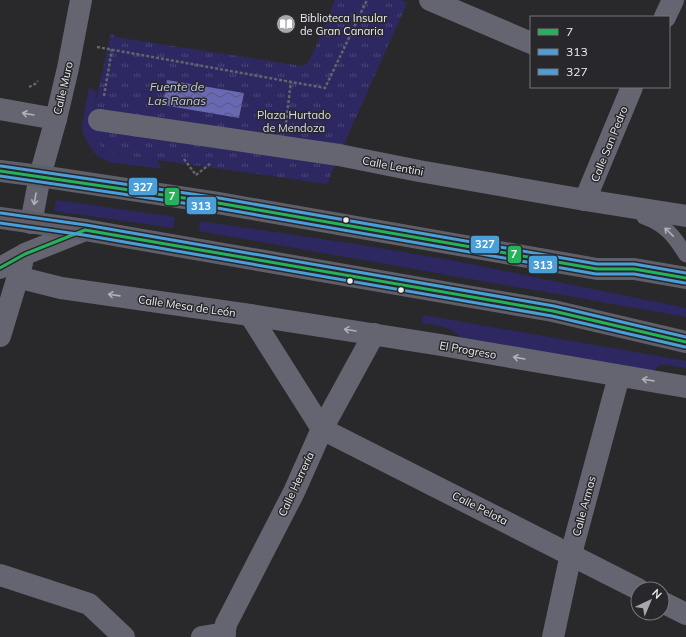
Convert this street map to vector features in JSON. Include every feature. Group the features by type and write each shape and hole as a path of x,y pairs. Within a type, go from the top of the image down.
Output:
{"main road":[{"path":"0,171 218,203 597,269 634,269 686,278"},
{"path":"0,218 85,230 553,311 686,342"}],"street":[{"name":"Calle Muro","path":"31,223 40,176 56,118 74,41 81,0"},
{"path":"430,0 530,43"},
{"path":"665,16 673,0"},
{"name":"Calle San Pedro","path":"585,200 632,88"},
{"path":"0,109 56,118"},
{"name":"Calle Lentini","path":"99,120 339,155 419,171 686,216"},
{"path":"0,336 8,272 25,254 85,230"},
{"name":"Calle Mesa de León","path":"8,272 61,288 250,315 322,429"},
{"name":"El Progreso","path":"250,315 374,334 686,387"},
{"name":"Calle Herrería","path":"228,636 226,624 294,492 322,429 374,334"},
{"name":"Calle Armas","path":"553,637 571,554 619,376"},
{"name":"Calle Pelota","path":"322,429 630,585"},
{"path":"0,575 89,604 124,637"},
{"path":"670,606 686,614"},
{"path":"202,637 228,636"}],"lane":[{"path":"644,217 656,221 666,229 675,238 686,255"}],"path":[{"path":"92,46 325,88 367,0"},
{"path":"99,120 112,49"},
{"path":"283,147 290,82"}],"green space":[{"name":"Plaza Hurtado de Mendoza","path":"335,0 400,0 407,3 327,184 109,153 98,143 94,134 92,119 111,33 115,37 302,66 307,64 311,58","holes":["167,80 244,93 239,118"]},
{"path":"89,87 97,93 92,119 109,153 157,160 162,169 109,162 98,156 92,150 83,134 82,125"},
{"path":"56,200 175,217 173,228 54,211"},
{"path":"200,221 349,243 450,260 686,308 686,317 199,231"},
{"path":"423,315 686,361 686,368 661,364 651,373 467,342 451,330 436,325 422,323"}],"water":[{"name":"Fuente de Las Ranas","path":"167,80 244,93 239,118 163,105"}],"transit line":[{"name":"327","path":"1,166 219,198 597,264 634,264 686,273"},
{"name":"7","path":"0,171 218,203 597,269 634,269 686,278"},
{"name":"313","path":"0,176 217,208 596,274 634,274 685,283"},
{"name":"327","path":"1,213 86,225 554,306 686,337"},
{"name":"313","path":"0,223 84,235 552,316 685,347"},
{"name":"7","path":"0,268 25,254 85,230 553,311 686,342"}],"place":[{"name":"Biblioteca Insular de Gran Canaria","path":"286,24"}]}
